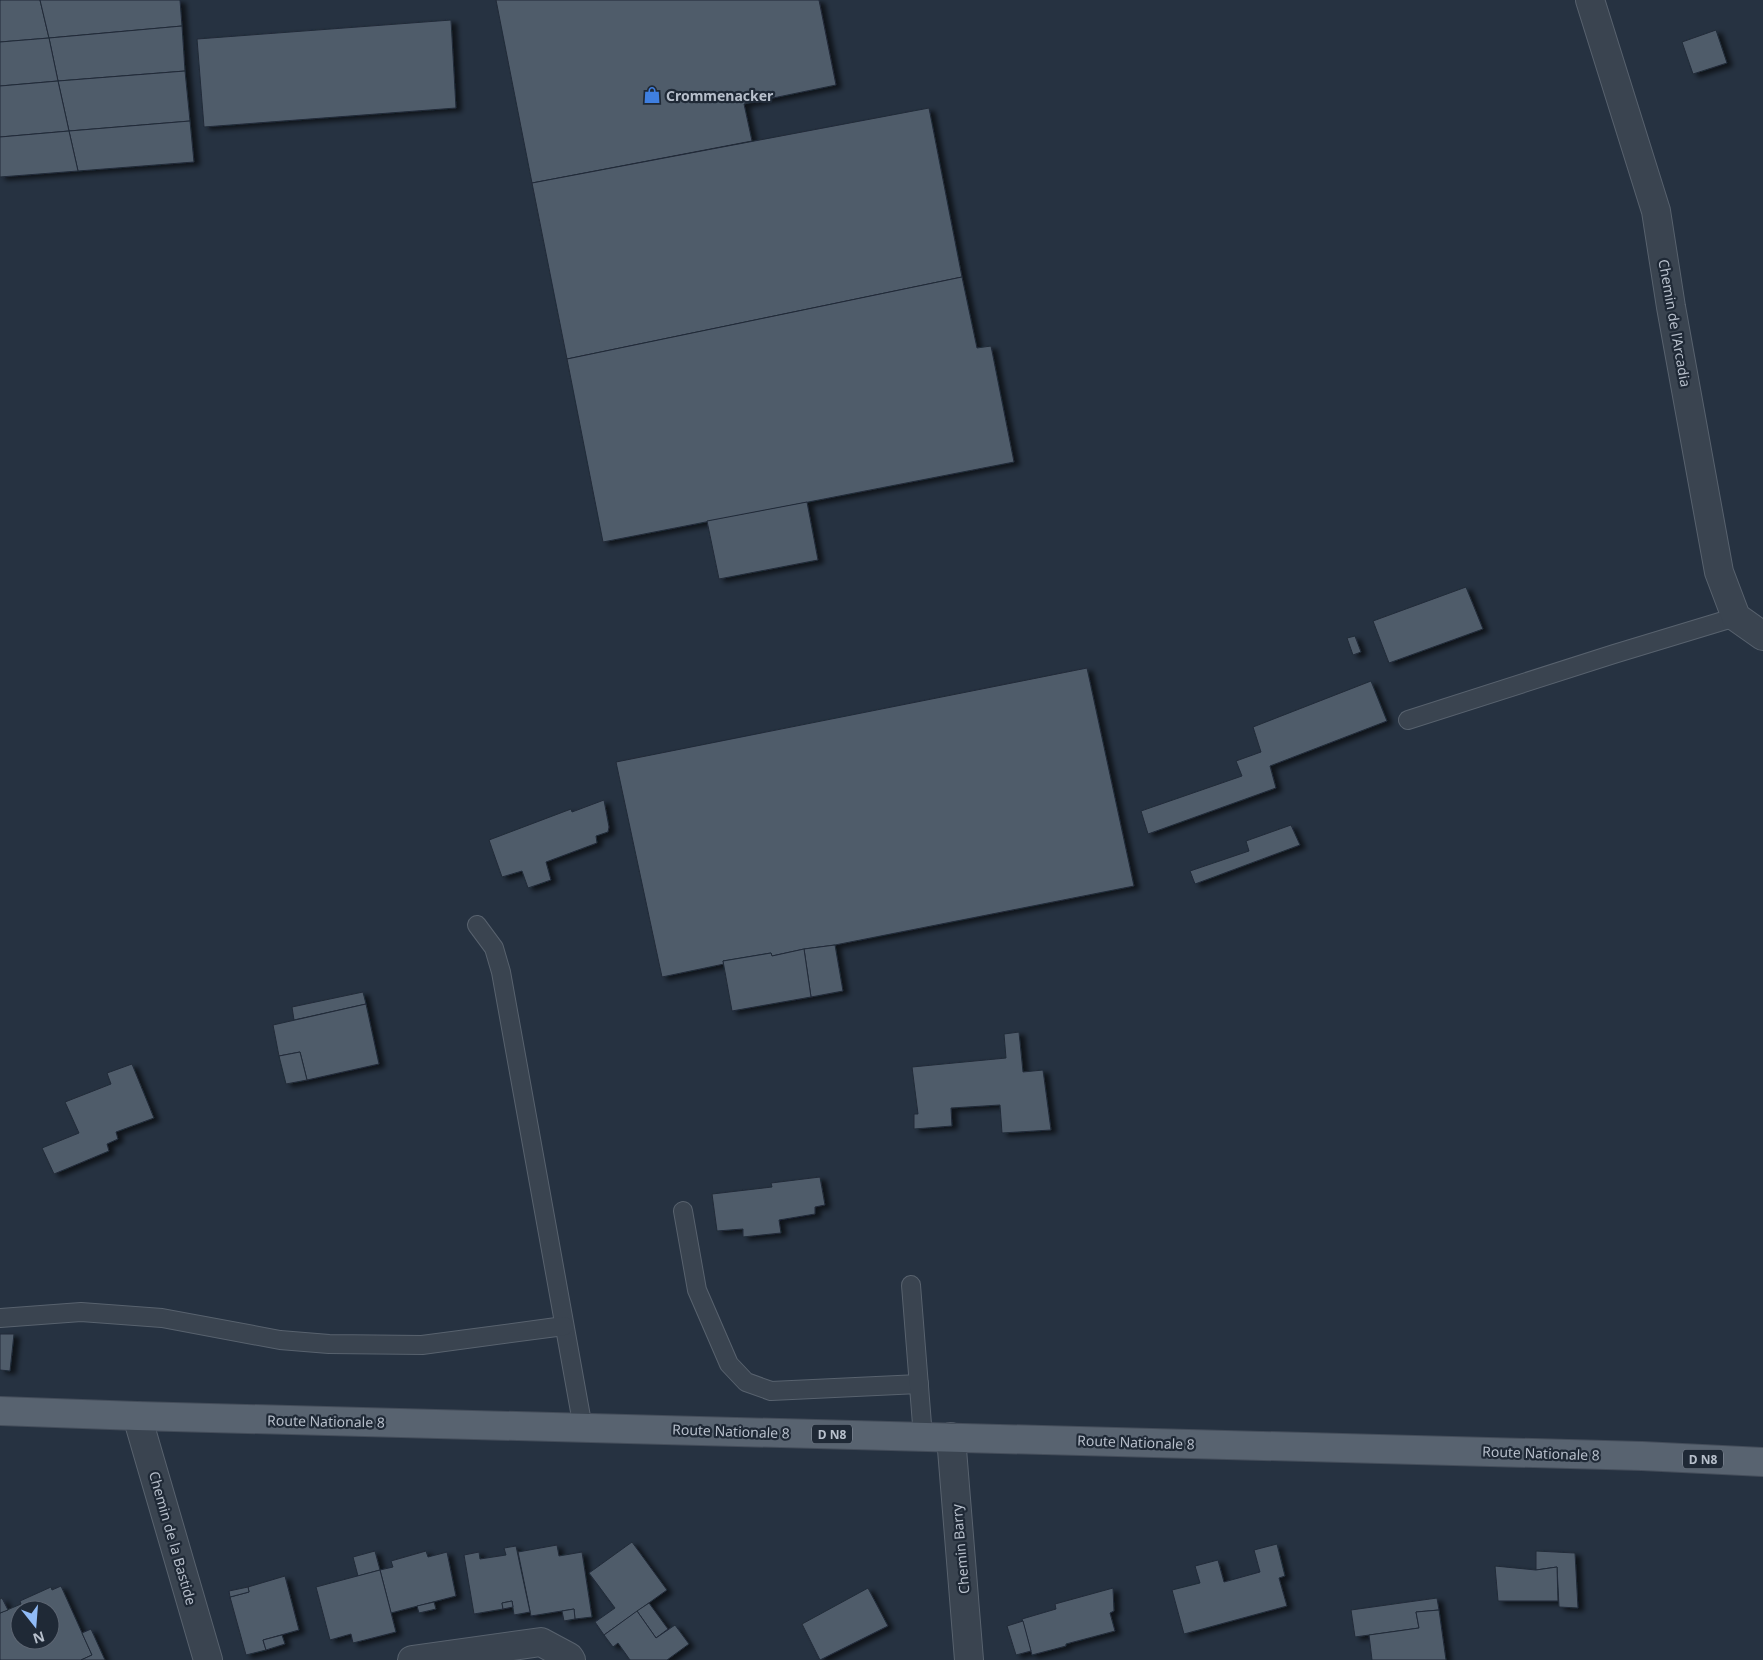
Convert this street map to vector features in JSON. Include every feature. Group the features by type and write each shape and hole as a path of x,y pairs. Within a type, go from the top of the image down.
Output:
{"main road":[{"name":"Route Nationale 8","path":"0,1411 1642,1456 1763,1462"},
{"name":"Route Nationale 8","path":"1642,1456 1763,1454"}],"street":[{"name":"Chemin de l'Arcadia","path":"1590,0 1656,211 1671,307 1719,572 1736,617"},
{"path":"1736,617 1763,636"},
{"name":"Chemin de la Bastide","path":"137,1416 208,1660"},
{"name":"Chemin Barry","path":"951,1437 969,1660"},
{"path":"412,1660 542,1642 571,1660"}],"lane":[{"path":"1408,720 1736,617"},
{"path":"477,925 494,948 501,972 583,1428"},
{"path":"683,1211 697,1290 729,1364 746,1382 771,1391 919,1384"},
{"path":"911,1285 923,1436"},
{"path":"0,1318 81,1312 162,1318 280,1340 329,1344 422,1345 564,1326"}],"building":[{"path":"0,0 40,0 49,38 0,42"},
{"path":"40,0 180,0 182,26 49,38"},
{"name":"Crommenacker","path":"496,0 819,0 836,85 744,104 752,141 532,183"},
{"path":"451,20 456,108 204,127 197,39"},
{"path":"182,26 185,71 58,81 49,38"},
{"path":"1716,30 1727,63 1693,74 1682,42"},
{"path":"49,38 58,81 0,86 0,42"},
{"path":"185,71 190,121 69,131 58,81"},
{"path":"58,81 69,131 0,137 0,86"},
{"path":"929,108 962,277 567,359 532,183"},
{"path":"190,121 194,162 78,171 69,131"},
{"path":"69,131 78,171 0,177 0,137"},
{"path":"962,277 977,348 991,346 1014,462 603,542 567,359"},
{"path":"807,502 818,560 719,579 707,521"},
{"path":"1466,587 1483,629 1389,663 1373,621"},
{"path":"1355,636 1361,652 1353,655 1347,638"},
{"path":"1087,668 1134,886 835,945 772,956 771,953 723,961 724,964 662,977 616,762"},
{"path":"1371,681 1387,721 1270,766 1276,788 1148,834 1141,811 1242,776 1236,761 1261,752 1253,727"},
{"path":"604,800 609,827 608,832 596,836 597,843 546,862 551,880 528,888 522,871 502,877 489,840 571,809 572,812"},
{"path":"1291,825 1300,845 1195,884 1190,871 1249,851 1246,841"},
{"path":"835,945 843,991 811,997 804,949"},
{"path":"804,949 811,997 732,1011 723,961 771,953 772,956"},
{"path":"363,992 366,1004 294,1020 292,1007"},
{"path":"366,1004 379,1064 307,1080 300,1052 279,1056 273,1025"},
{"path":"1019,1032 1023,1072 1043,1070 1051,1130 1002,1133 1000,1105 951,1108 952,1126 914,1129 914,1114 918,1114 912,1067 1006,1058 1004,1034"},
{"path":"300,1052 307,1080 286,1084 279,1056"},
{"path":"132,1064 154,1118 116,1132 118,1139 107,1144 109,1151 54,1174 42,1148 79,1133 65,1102 111,1084 107,1073"},
{"path":"820,1177 825,1205 815,1207 815,1214 779,1220 781,1233 743,1237 743,1229 717,1231 712,1194 772,1187 771,1183"},
{"path":"0,1334 14,1334 10,1371 0,1370"},
{"path":"632,1542 667,1590 604,1635 595,1622 615,1608 589,1573"},
{"path":"1277,1544 1285,1576 1279,1578 1287,1606 1184,1634 1172,1590 1200,1583 1195,1566 1218,1560 1224,1582 1260,1572 1254,1550"},
{"path":"557,1545 559,1556 582,1552 592,1617 575,1619 574,1609 531,1616 518,1552"},
{"path":"516,1546 530,1612 514,1615 512,1601 502,1603 503,1609 474,1614 464,1555 479,1552 480,1559 506,1555 504,1548"},
{"path":"375,1551 380,1570 358,1576 353,1557"},
{"path":"426,1551 428,1557 447,1552 456,1596 391,1613 380,1570 393,1567 391,1561"},
{"path":"1536,1551 1575,1553 1578,1608 1559,1607 1557,1567 1536,1570"},
{"path":"1495,1566 1536,1570 1557,1567 1558,1601 1498,1601"},
{"path":"380,1570 396,1632 353,1643 351,1634 330,1640 316,1587"},
{"path":"285,1576 299,1630 263,1640 266,1650 246,1655 230,1597 249,1592 248,1587"},
{"path":"61,1586 92,1655 81,1660 0,1660 0,1613 10,1609 10,1650 60,1650 60,1600 22,1600 51,1587 52,1590"},
{"path":"248,1587 249,1592 230,1597 229,1591"},
{"path":"868,1588 888,1626 820,1660 802,1624"},
{"path":"1113,1588 1114,1611 1110,1613 1115,1631 1032,1655 1022,1619 1056,1609 1055,1604"},
{"path":"2,1598 8,1610 0,1613 0,1599"},
{"path":"1437,1598 1439,1610 1416,1612 1419,1628 1355,1637 1351,1610"},
{"path":"512,1601 513,1607 503,1609 502,1603"},
{"path":"434,1602 436,1609 419,1613 417,1606"},
{"path":"649,1603 668,1629 656,1638 637,1611"},
{"path":"574,1609 575,1619 564,1621 562,1611"},
{"path":"1439,1610 1446,1660 1372,1660 1369,1635 1419,1628 1416,1612"},
{"path":"637,1611 656,1638 675,1625 689,1644 667,1660 630,1660 618,1643 613,1647 604,1635"},
{"path":"1023,1621 1031,1651 1016,1655 1007,1626"},
{"path":"91,1629 105,1660 81,1660 92,1655 82,1633"},
{"path":"282,1635 285,1644 266,1650 263,1640"}],"place":[{"name":"Crommenacker","path":"652,95"}]}
